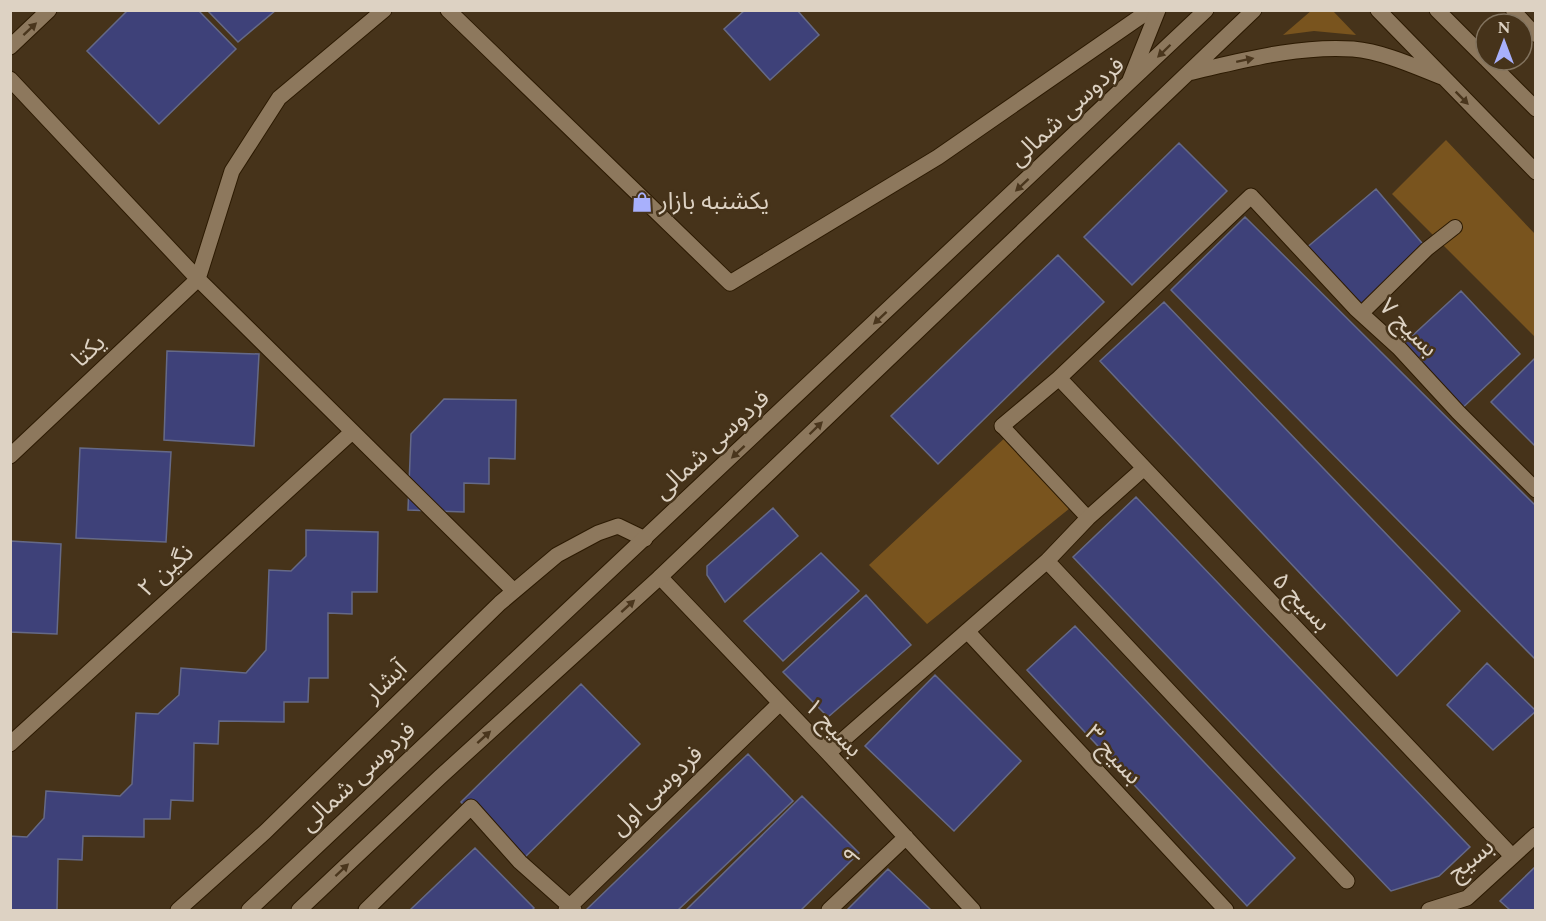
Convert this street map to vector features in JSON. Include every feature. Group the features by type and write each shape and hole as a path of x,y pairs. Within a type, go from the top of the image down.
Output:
{"street":[{"path":"10,47 49,10"},
{"path":"198,279 232,171 279,98 384,10"},
{"path":"447,10 730,283 938,157 1150,10"},
{"path":"1127,86 1158,10"},
{"name":"فردوسی شمالی","path":"249,910 1206,10"},
{"path":"300,910 440,777 660,577 1254,10"},
{"path":"1378,10 1536,172"},
{"path":"1437,10 1474,48"},
{"path":"1188,73 1268,56 1314,50 1354,49 1395,58 1442,77"},
{"path":"1498,72 1536,109"},
{"path":"10,79 198,279 514,591"},
{"name":"بسیج ۷","path":"1059,378 1251,196 1536,490"},
{"name":"یکتا","path":"10,456 198,279"},
{"path":"1002,426 1059,378"},
{"name":"بسیج ۵","path":"1059,378 1512,856"},
{"name":"نگین ۲","path":"10,744 352,432"},
{"path":"828,753 1047,561 1088,518 1143,469"},
{"name":"آبشار","path":"178,910 265,832 514,591 557,555 598,532 618,526 645,539"},
{"path":"1047,561 1347,881"},
{"name":"بسیج ۱","path":"660,577 828,753 973,910"},
{"name":"بسیج ۳","path":"967,631 1226,910"},
{"name":"فردوسی اول","path":"570,909 779,704"},
{"path":"366,910 471,807 520,862 570,909"},
{"name":"بسیج","path":"1429,910 1467,898 1536,835"},
{"name":"۹","path":"829,910 906,837"}],"lane":[{"path":"1513,10 1536,35"},
{"path":"1362,313 1427,249 1455,227"},
{"path":"1002,426 1088,518"}],"shaded area":[{"path":"1312,10 1333,11 1356,35 1314,31 1283,35"},
{"path":"1446,140 1535,234 1535,337 1392,194"},
{"path":"1009,434 1075,504 927,624 869,565"}],"building":[{"path":"128,10 198,10 236,49 159,124 87,51"},
{"path":"207,10 276,10 238,42"},
{"path":"745,10 797,10 819,35 770,80 724,29"},
{"path":"1179,143 1227,191 1132,285 1084,237"},
{"path":"1376,189 1427,249 1356,309 1305,249"},
{"path":"1245,217 1536,506 1536,660 1171,290"},
{"path":"1058,255 1104,302 938,464 891,416"},
{"path":"1461,291 1520,354 1458,412 1399,348"},
{"path":"1164,302 1460,611 1397,676 1100,361"},
{"path":"167,351 259,354 254,446 164,440"},
{"path":"1536,357 1536,447 1491,402"},
{"path":"444,399 516,400 515,459 489,458 489,484 464,483 464,512 408,510 411,434"},
{"path":"80,448 171,452 166,542 76,538"},
{"path":"1136,497 1470,847 1439,876 1391,891 1073,557"},
{"path":"773,508 798,536 725,602 707,575 707,566"},
{"path":"306,530 378,532 377,592 352,592 352,614 328,613 328,678 309,678 308,702 284,702 284,722 219,721 218,744 194,743 193,801 171,800 170,819 144,819 144,837 83,836 82,860 58,859 57,910 10,910 10,836 27,837 44,818 46,791 120,796 132,784 136,713 158,714 179,695 181,668 246,673 266,650 269,570 291,571 306,556"},
{"path":"10,541 61,544 57,634 10,632"},
{"path":"821,553 859,591 783,661 744,621"},
{"path":"866,595 911,645 828,717 783,672"},
{"path":"1075,626 1295,858 1247,906 1027,670"},
{"path":"1487,663 1536,711 1493,750 1447,705"},
{"path":"935,675 1021,761 954,831 865,746"},
{"path":"581,684 640,744 520,862 461,802"},
{"path":"748,754 793,801 678,910 587,909"},
{"path":"802,796 859,853 801,910 686,910"},
{"path":"475,848 534,908 532,910 410,910"},
{"path":"1536,866 1536,910 1510,910 1500,901"},
{"path":"888,869 931,910 847,910"}],"place":[{"name":"یکشنبه بازار","path":"642,202"}]}
